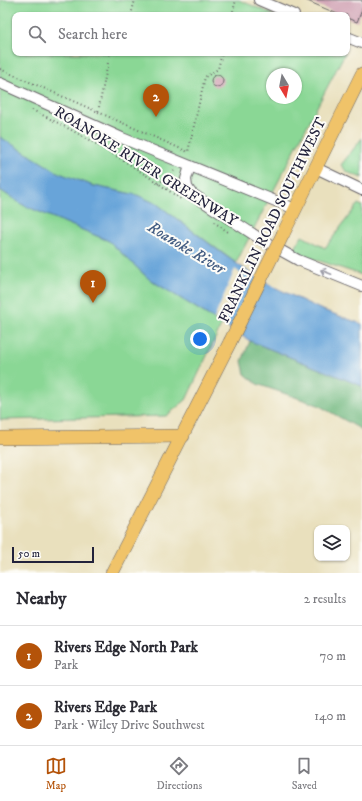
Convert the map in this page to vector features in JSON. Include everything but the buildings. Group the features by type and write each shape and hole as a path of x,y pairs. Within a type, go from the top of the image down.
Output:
{"main road":[{"name":"FRANKLIN ROAD SOUTHWEST","path":"112,573 183,436 362,74"},
{"path":"0,438 183,436"}],"street":[{"path":"259,0 287,12"},
{"path":"350,38 362,44"},
{"path":"0,83 190,166 295,209"},
{"path":"190,166 186,179 187,187 191,192 210,206 262,240 298,260 362,286"},
{"path":"316,168 362,190"}],"path":[{"path":"132,12 135,0"},
{"path":"233,12 236,0"},
{"path":"98,112 109,56"},
{"path":"0,68 188,152 205,77 218,70 221,56"},
{"name":"ROANOKE RIVER GREENWAY","path":"28,108 50,118 185,202"},
{"path":"158,184 176,169"},
{"name":"ROANOKE RIVER GREENWAY","path":"210,220 230,232"}],"green space":[{"path":"0,0 239,0 268,12 12,12 12,56 343,56 236,263 157,204 137,195 94,186 59,173 0,137"},
{"path":"362,138 362,178 347,172 341,165"},
{"path":"0,190 23,205 109,241 149,279 222,324 186,400 166,416 0,420"},
{"path":"358,204 362,206 362,275 293,252 302,236 325,248"},
{"path":"250,341 362,386 362,430 318,405 257,384 245,374 242,361"}],"water":[{"name":"Roanoke River","path":"0,137 59,173 94,186 137,195 157,204 223,254 262,281 320,309 362,324 362,386 250,341 149,279 109,241 23,205 0,190"}],"pier":[{"path":"235,269 245,277 222,324 214,319"}],"place":[{"name":"Rivers Edge Park","path":"156,117"},
{"name":"Rivers Edge North Park","path":"93,303"}]}
